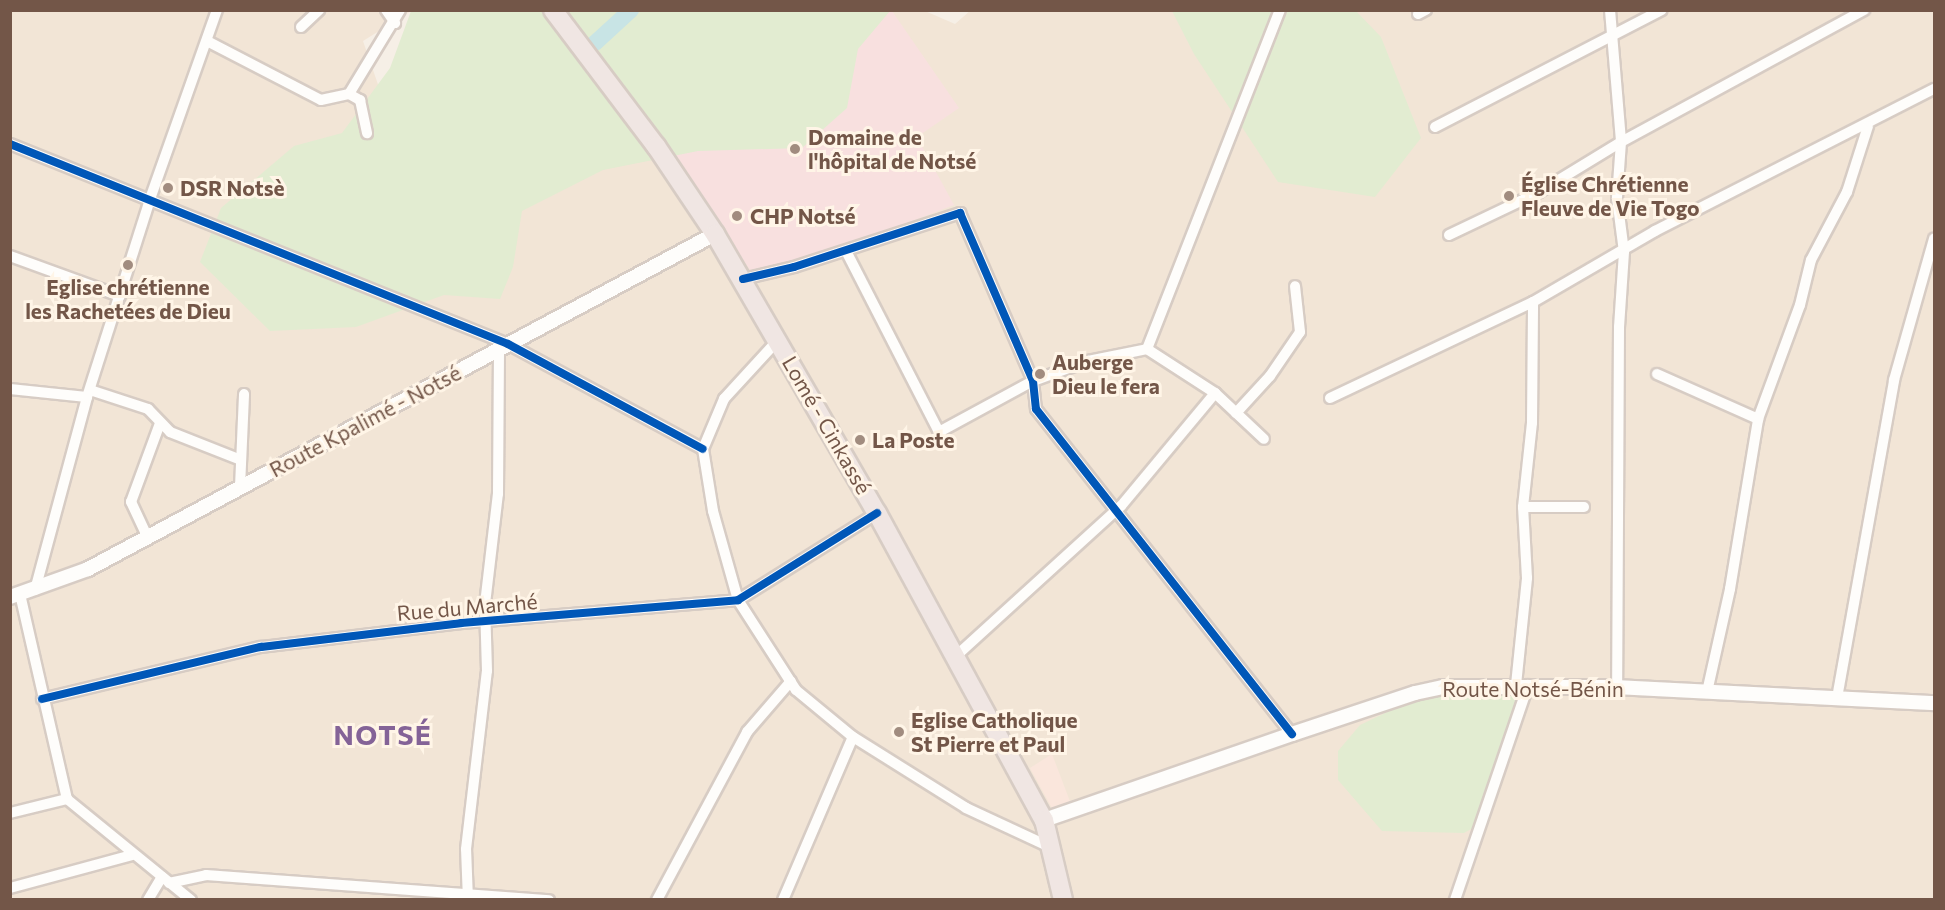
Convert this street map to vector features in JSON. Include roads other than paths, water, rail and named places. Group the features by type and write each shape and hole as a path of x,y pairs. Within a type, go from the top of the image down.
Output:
{"highway":[{"name":"Lomé - Cinkassé","path":"553,10 640,124 743,279 877,513 1044,820 1064,900"}],"main road":[{"name":"Route Kpalimé - Notsé","path":"15,595 34,590 88,568 715,234"},
{"name":"Route Notsé-Bénin","path":"1044,820 1415,693 1522,685 1617,687 1935,703"}],"street":[{"path":"34,590 90,394 150,199 217,10"},
{"path":"301,27 319,10"},
{"path":"386,10 395,23"},
{"path":"349,94 395,23 400,10"},
{"path":"1147,349 1280,10"},
{"path":"1610,10 1610,38 1621,142 1617,198 1624,252 1619,327 1617,687"},
{"path":"1435,127 1662,10"},
{"path":"1449,235 1539,192 1621,142 1864,10"},
{"path":"207,41 321,100 349,94 360,100 367,133"},
{"path":"1330,398 1533,302 1624,252 1655,231 1868,126 1935,89"},
{"path":"1707,692 1730,589 1758,419 1800,305 1811,260 1847,192 1868,126"},
{"path":"10,144 150,199 503,347 703,449"},
{"path":"743,279 846,251 960,213 1033,381 1036,409 1292,734"},
{"path":"1837,698 1894,380 1935,239"},
{"path":"846,251 939,432 1033,381 1089,361 1147,349 1215,393 1264,439"},
{"path":"10,256 120,296"},
{"path":"1236,412 1270,376 1300,332 1295,286"},
{"path":"1455,900 1522,685 1527,578 1522,507 1532,423 1533,302"},
{"path":"778,340 724,399 703,449 713,511 738,600 796,690 853,737 966,808 1053,849"},
{"path":"468,896 466,849 487,671 486,622 498,494 503,347"},
{"path":"1657,374 1758,419"},
{"path":"10,389 90,394 148,409 160,423 189,441 241,460"},
{"path":"956,656 1115,511 1215,393"},
{"path":"240,487 244,394"},
{"path":"147,536 131,502 160,423"},
{"path":"1522,507 1584,507"},
{"name":"Rue du Marché","path":"42,699 261,647 486,622 738,600 877,513"},
{"path":"15,595 67,799 132,855 191,900"},
{"path":"657,900 747,732 790,681"},
{"path":"783,900 853,737"},
{"path":"10,813 67,799"},
{"path":"10,888 132,855"},
{"path":"148,900 165,880 206,875 468,896 549,900"}],"waterway":[{"path":"595,43 631,10"}],"place":[{"name":"Domaine de l'hôpital de Notsé","path":"795,149"},
{"name":"DSR Notsè","path":"168,188"},
{"name":"Église Chrétienne Fleuve de Vie Togo","path":"1509,196"},
{"name":"CHP Notsé","path":"737,216"},
{"name":"Eglise chrétienne les Rachetées de Dieu","path":"128,265"},
{"name":"Auberge Dieu le fera","path":"1040,374"},
{"name":"La Poste","path":"860,440"},
{"name":"Eglise Catholique St Pierre et Paul","path":"899,732"}],"district":[{"name":"NOTSÉ","path":"383,735"}]}
